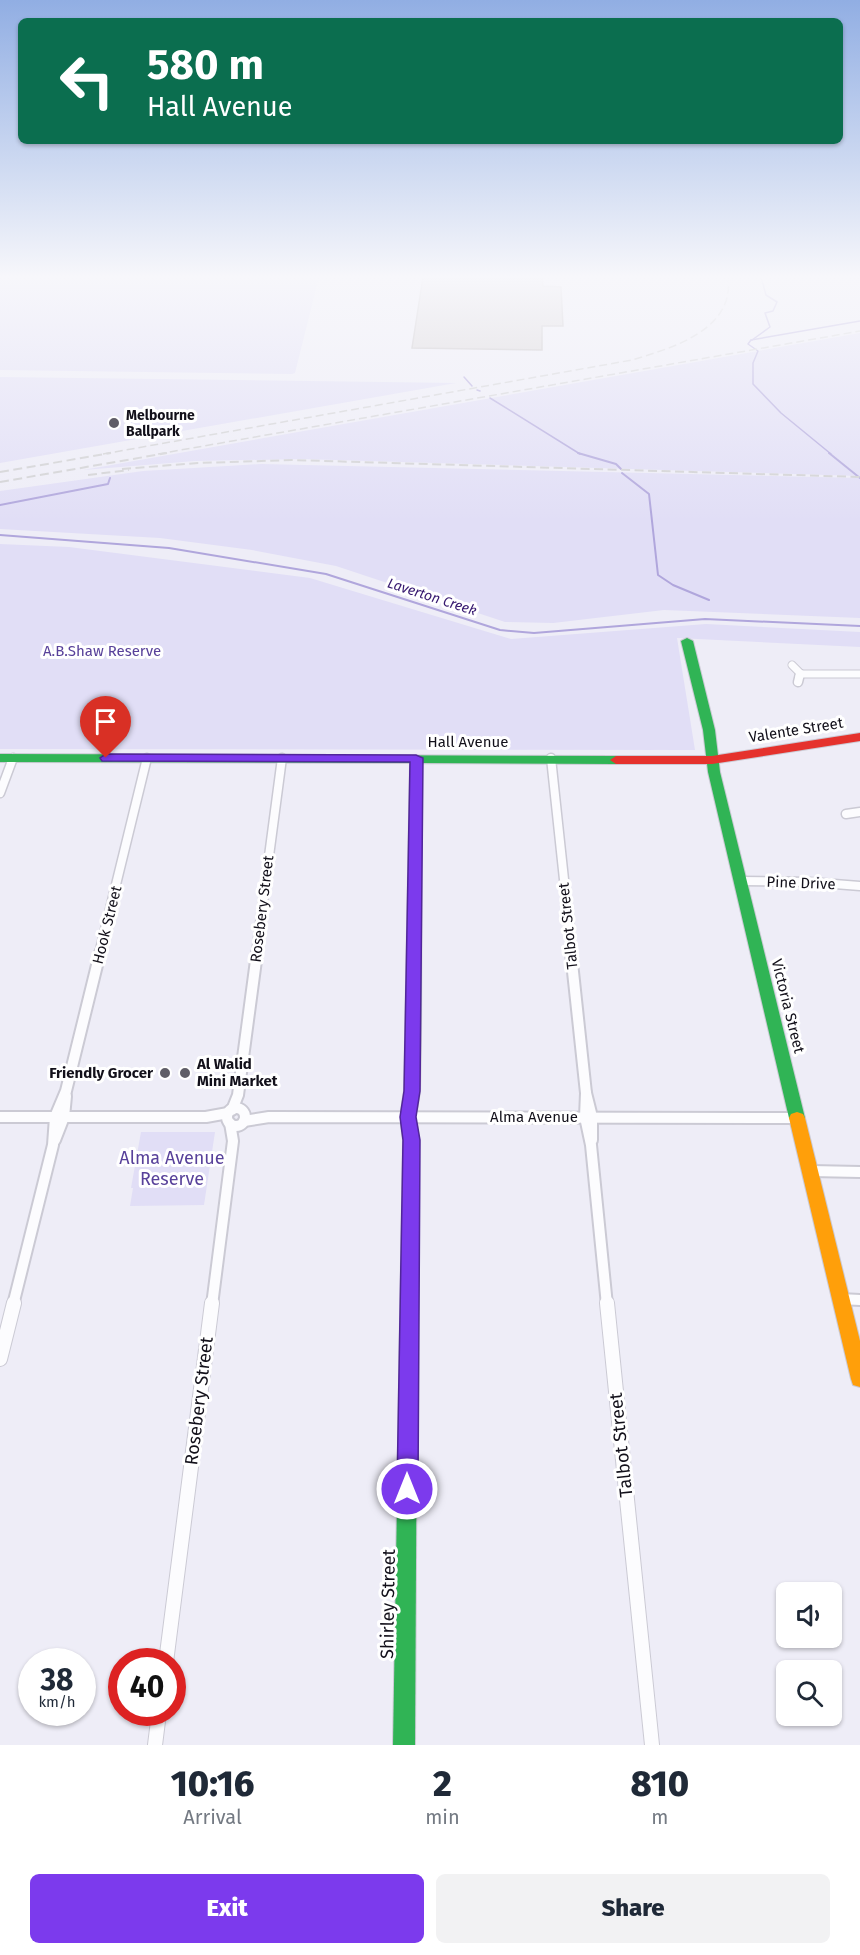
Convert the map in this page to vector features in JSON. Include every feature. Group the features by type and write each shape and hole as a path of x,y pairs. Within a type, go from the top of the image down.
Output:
{"street":[{"name":"Victoria Street","path":"687,641 709,730 712,758 860,1379"},
{"path":"792,665 799,678 860,674"},
{"name":"Valente Street","path":"712,758 860,737"},
{"name":"Hall Avenue","path":"6,758 712,758"},
{"path":"0,794 6,758"},
{"name":"Hook Street","path":"0,1359 147,758"},
{"name":"Rosebery Street","path":"168,1648 282,758"},
{"name":"Shirley Street","path":"404,1745 416,758"},
{"name":"Talbot Street","path":"551,758 652,1745"},
{"path":"846,814 860,812"},
{"name":"Pine Drive","path":"741,881 803,881 860,886"},
{"name":"Alma Avenue","path":"0,1116 798,1118"},
{"path":"811,1171 860,1172"},
{"path":"841,1299 860,1300"},
{"path":"155,1745 157,1726"}],"green space":[{"path":"0,358 299,358 295,373 292,374 0,370"},
{"path":"716,358 860,358 860,476 303,459 195,461 83,470"},
{"name":"Melbourne Ballpark","path":"0,377 456,383 0,463"},
{"path":"261,464 860,478 860,618 664,610 553,623 505,622 336,566 252,550 160,538 0,529 0,491 143,471"},
{"name":"A.B.Shaw Reserve","path":"0,544 69,547 310,578 511,639 706,624 860,632 860,647 677,638 695,750 0,749"},
{"name":"Alma Avenue Reserve","path":"141,1132 215,1132 204,1205 130,1206"}],"waterway":[{"path":"755,358 753,384 781,413 831,454"},
{"path":"464,377 472,386"},
{"path":"490,398 579,453"},
{"path":"579,453 616,464 621,469"},
{"path":"829,453 860,478"},
{"path":"622,473 649,494 658,575 673,585 709,600"},
{"path":"0,505 108,484 110,478"},
{"name":"Laverton Creek","path":"0,535 169,548 326,574 500,630 534,633 705,619 860,626"}],"railway":[{"path":"103,454 637,358"},
{"path":"158,454 703,358"},
{"path":"0,472 111,453"},
{"path":"0,482 167,453"},
{"path":"122,469 198,463 292,460 860,477"},
{"path":"88,475 129,470"}],"traffic: fast":[{"path":"687,641 709,730 714,772 797,1118"},
{"path":"0,758 616,760"},
{"path":"413,1040 416,758"},
{"path":"404,1745 410,1201"}],"traffic: slow":[{"path":"797,1118 860,1379"}],"traffic: jam":[{"path":"616,760 712,760 860,737"},
{"path":"410,1201 411,1140 408,1117 412,1091 413,1040"}],"place":[{"name":"Melbourne Ballpark","path":"114,423"},
{"name":"Friendly Grocer","path":"165,1073"},
{"name":"Al Walid Mini Market","path":"185,1073"}],"route":[{"path":"106,758 416,758 412,1091 408,1117 411,1140 407,1489"}]}
